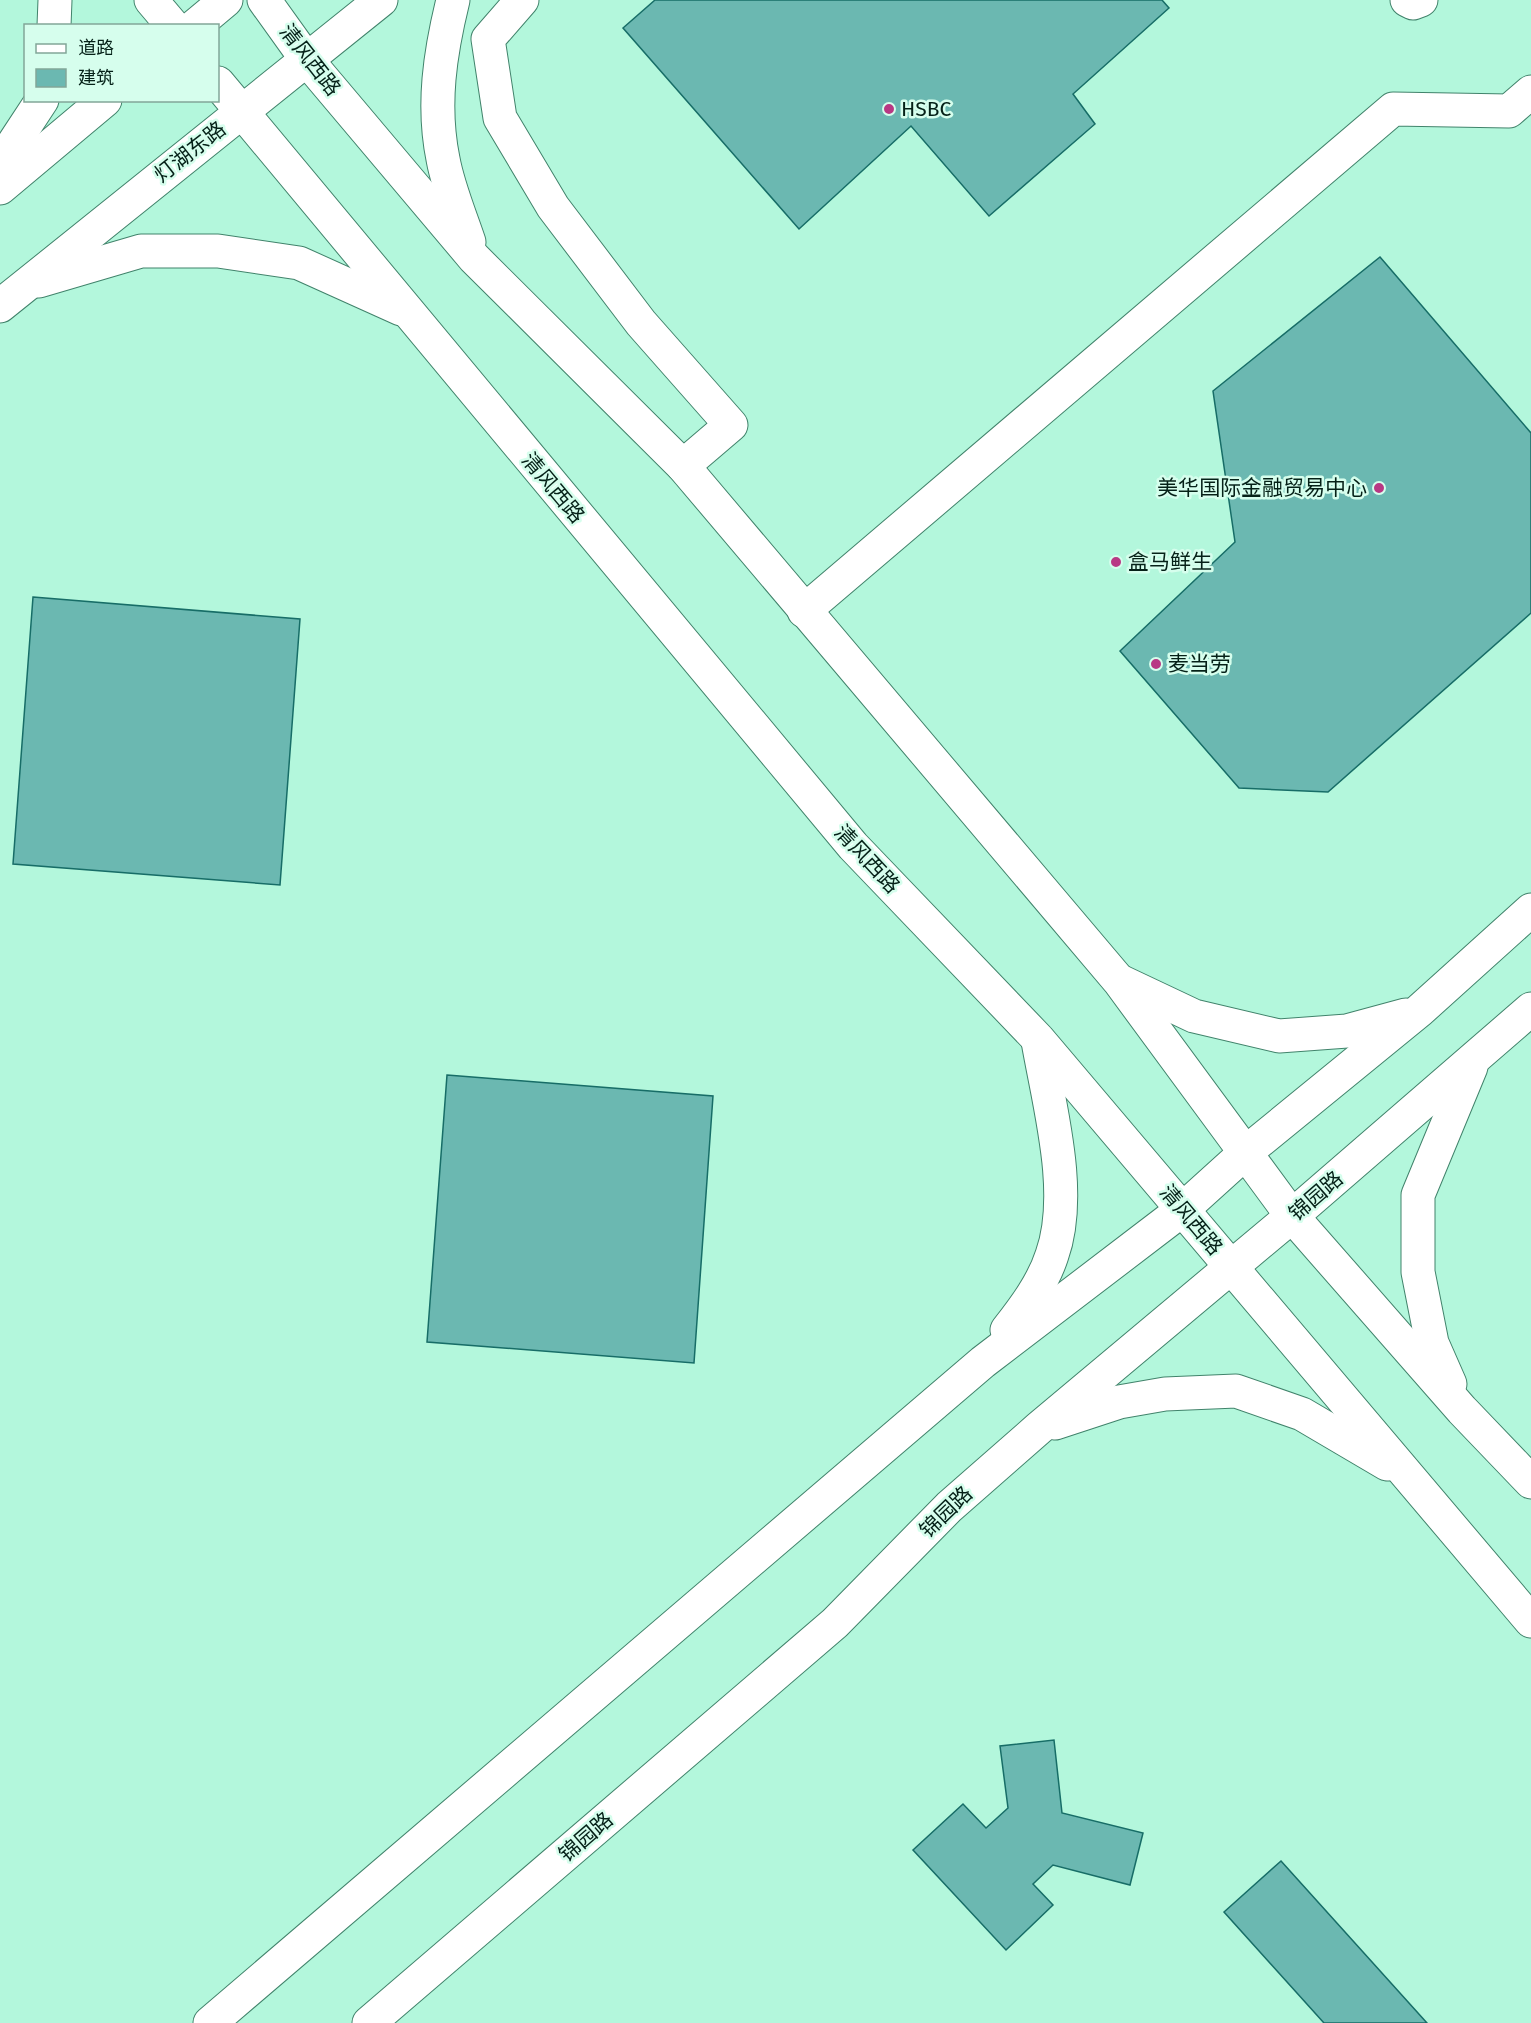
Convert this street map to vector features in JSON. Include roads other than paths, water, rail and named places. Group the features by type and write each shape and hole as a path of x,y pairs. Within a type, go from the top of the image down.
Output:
{"main road":[{"path":"54,24 55,0"},
{"path":"152,0 170,24"},
{"path":"197,24 226,0"},
{"name":"清风西路","path":"264,0 307,60 474,258 683,466 1119,981 1292,1216 1462,1410 1531,1482"},
{"name":"灯湖东路","path":"11,296 381,0"},
{"path":"453,0 442,47 437,98 443,159 474,258"},
{"path":"522,0 488,39 500,118 559,216 641,323 730,425 683,466"},
{"path":"1407,0 1413,3 1421,0"},
{"name":"清风西路","path":"219,84 240,113 853,846 1038,1039 1531,1622"},
{"path":"804,610 1392,109 1509,111 1531,92"},
{"path":"0,164 41,102"},
{"path":"0,188 103,102"},
{"path":"11,296 141,251 218,251 299,263 408,312"},
{"path":"210,2023 983,1362 1182,1210 1245,1153 1419,1011 1531,910"},
{"path":"1119,981 1194,1016 1279,1036 1347,1031 1419,1011"},
{"name":"锦园路","path":"369,2023 835,1623 950,1507 1039,1428 1292,1216 1531,1009"},
{"path":"983,1362 1030,1299 1052,1255 1063,1198 1038,1039"},
{"path":"1462,1410 1432,1343 1418,1272 1418,1195 1474,1058"},
{"path":"1039,1428 1119,1402 1165,1394 1236,1391 1302,1414 1409,1478"}],"place":[{"name":"HSBC","path":"889,109"},
{"name":"美华国际金融贸易中心","path":"1379,488"},
{"name":"盒马鲜生","path":"1116,562"},
{"name":"麦当劳","path":"1156,664"}]}
